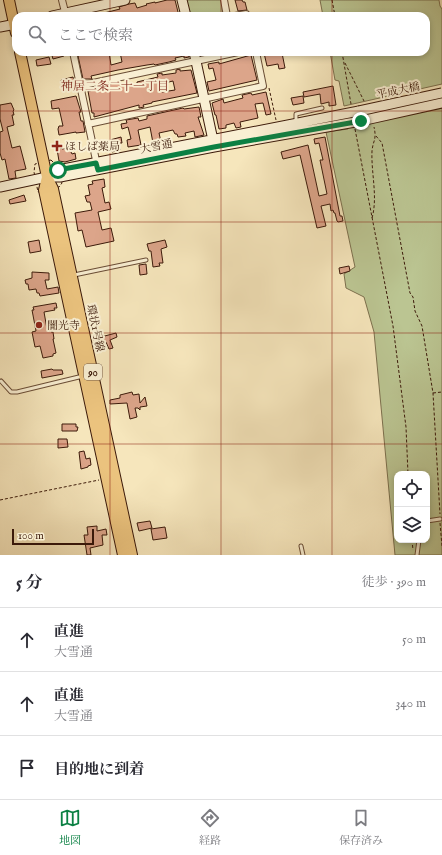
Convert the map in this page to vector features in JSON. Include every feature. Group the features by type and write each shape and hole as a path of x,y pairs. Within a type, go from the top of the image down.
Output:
{"main road":[{"path":"9,0 12,14"},
{"name":"環状1号線","path":"21,56 47,177 53,189 132,555"},
{"name":"環状1号線","path":"47,177 44,190 123,555"}],"street":[{"path":"62,0 64,12"},
{"path":"77,12 125,0"},
{"path":"182,0 185,12"},
{"path":"224,0 226,12"},
{"path":"0,27 12,27"},
{"path":"73,56 97,167"},
{"path":"80,86 195,56 214,143"},
{"path":"88,124 263,86 257,56"},
{"name":"平成大橋","path":"356,112 442,93"},
{"name":"大雪通","path":"214,143 357,121 442,103"},
{"name":"大雪通","path":"0,186 47,177 60,177 97,167 356,112"}],"lane":[{"path":"296,124 296,114 322,108"},
{"path":"72,276 146,260"},
{"path":"1,381 11,392 17,392 85,376"},
{"path":"430,521 440,519"},
{"path":"417,555 419,543"},
{"path":"301,546 303,555"}],"path":[{"path":"332,0 334,12"},
{"path":"343,56 356,112"},
{"path":"344,61 364,102"},
{"path":"263,86 268,84 277,122"},
{"path":"357,121 372,219 393,326 404,414 408,471"},
{"path":"372,219 374,208 372,150 376,136 373,122"},
{"path":"376,136 382,143 410,293 413,297 415,311 422,326 433,394 442,546"},
{"path":"51,160 57,166"},
{"path":"34,172 35,164"},
{"path":"59,187 62,183"},
{"path":"433,394 442,392"},
{"path":"0,500 107,478"},
{"path":"412,543 413,555"}],"green space":[{"path":"182,0 224,0 226,12 185,12"},
{"path":"320,0 439,0 442,9 442,84 344,106 339,81 335,80 331,56 430,56 430,12 322,12"},
{"path":"442,96 442,555 395,555 374,332 364,297 346,288 344,274 355,267 326,132 348,129 346,117"}],"building":[{"path":"175,0 178,12 108,12 120,9 119,7 129,4 135,3 137,8 147,5 146,4"},
{"path":"235,0 242,0 245,2 247,10 238,11"},
{"path":"52,56 64,56 53,59"},
{"path":"78,56 110,56 111,65 122,62 121,56 184,56 175,58 176,60 169,62 118,70 91,76 92,79 83,79"},
{"path":"251,56 257,80 209,91 207,82 216,80 213,68 209,69 208,64 219,62 219,64"},
{"path":"265,56 283,56 285,68 279,69 278,64 267,66"},
{"path":"49,57 51,64 37,66 36,60"},
{"path":"176,70 191,70 197,93 152,102 143,105 144,107 139,108 139,105 94,117 88,91 95,90 94,87 120,82 120,84 128,83 128,86 137,84 137,82 158,77 157,74 162,73 162,75 176,73","holes":["173,81 175,90 162,92 160,84"]},
{"path":"73,77 75,85 63,88 61,80"},
{"path":"333,86 336,105 329,106 329,102 321,104 320,94 304,97 303,92"},
{"path":"266,92 271,114 266,115 263,103 255,104 258,118 240,122 241,127 236,128 234,123 226,125 226,128 219,129 212,103 223,99 224,103 243,98 242,95 251,93 252,95"},
{"path":"76,96 81,112 79,112 81,121 83,121 85,132 59,135 59,126 63,126 59,108 52,109 51,101"},
{"path":"303,96 304,103 293,105 291,98"},
{"path":"11,103 14,110 14,115 12,115 14,125 7,127 12,148 20,146 26,169 15,171 16,178 9,179 5,159 2,160 0,153 0,132 3,131 0,119 0,105"},
{"path":"199,107 201,117 198,117 204,135 195,137 194,131 185,133 186,136 178,137 173,130 159,133 161,142 153,143 150,127 138,130 141,145 128,147 127,140 131,139 128,127 122,129 121,124 127,123 126,120 138,118 139,121 147,119 147,116 183,108"},
{"path":"121,137 122,143 118,143 120,150 112,152 110,140"},
{"path":"325,137 340,216 342,216 343,221 337,221 335,213 333,210 331,211 330,204 321,206 326,226 317,228 300,155 283,159 281,152 308,145 319,196 327,194 320,160 323,160 319,143 315,144 314,139"},
{"path":"69,148 72,154 75,153 76,159 65,162 59,161 57,149"},
{"path":"104,179 105,187 102,188 105,203 109,202 111,209 98,212 102,230 111,228 114,241 86,247 82,230 78,231 75,213 92,210 90,202 87,202 85,196 90,195 88,185 93,184 92,181"},
{"path":"24,195 26,201 10,204 9,200"},
{"path":"39,240 41,251 30,253 28,242"},
{"path":"165,240 167,247 161,249 163,263 159,263 160,266 153,267 151,251 149,251 147,244"},
{"path":"146,264 147,274 140,275 139,265"},
{"path":"349,266 350,271 340,274 339,268"},
{"path":"32,272 49,273 49,280 45,280 47,289 58,287 59,293 40,296 36,289 29,290 28,284 26,284 25,280 32,278"},
{"name":"闇光寺","path":"56,303 57,308 54,308 55,310 44,312 47,329 50,328 51,332 53,332 56,353 53,354 53,356 43,358 40,346 35,347 32,332 36,331 32,310 34,310 33,307"},
{"path":"116,333 117,337 110,340 113,348 109,349 106,342 97,345 97,343 95,344 93,338 100,335 101,337"},
{"path":"52,369 62,370 63,374 42,378 41,371"},
{"path":"132,392 133,395 139,394 140,403 145,397 147,406 140,407 140,410 135,408 137,417 130,419 127,403 110,404 110,400 120,398 120,395"},
{"path":"62,424 76,424 76,427 78,427 77,431 62,431"},
{"path":"58,439 67,439 68,447 58,448"},
{"path":"84,451 86,459 90,458 91,465 81,469 79,452"},
{"path":"150,521 152,528 139,531 137,523"},
{"path":"97,526 97,531 106,529 107,535 102,535 103,545 90,548 91,555 87,555 84,535 88,535 87,527"},
{"path":"165,527 167,538 153,540 151,529"}],"place":[{"name":"ほしば薬局","path":"57,146"},
{"name":"闇光寺","path":"39,325"}],"district":[{"name":"神居二条二十一丁目","path":"115,86"}],"route":[{"path":"58,170 96,163 98,170 214,147 361,121"}]}
